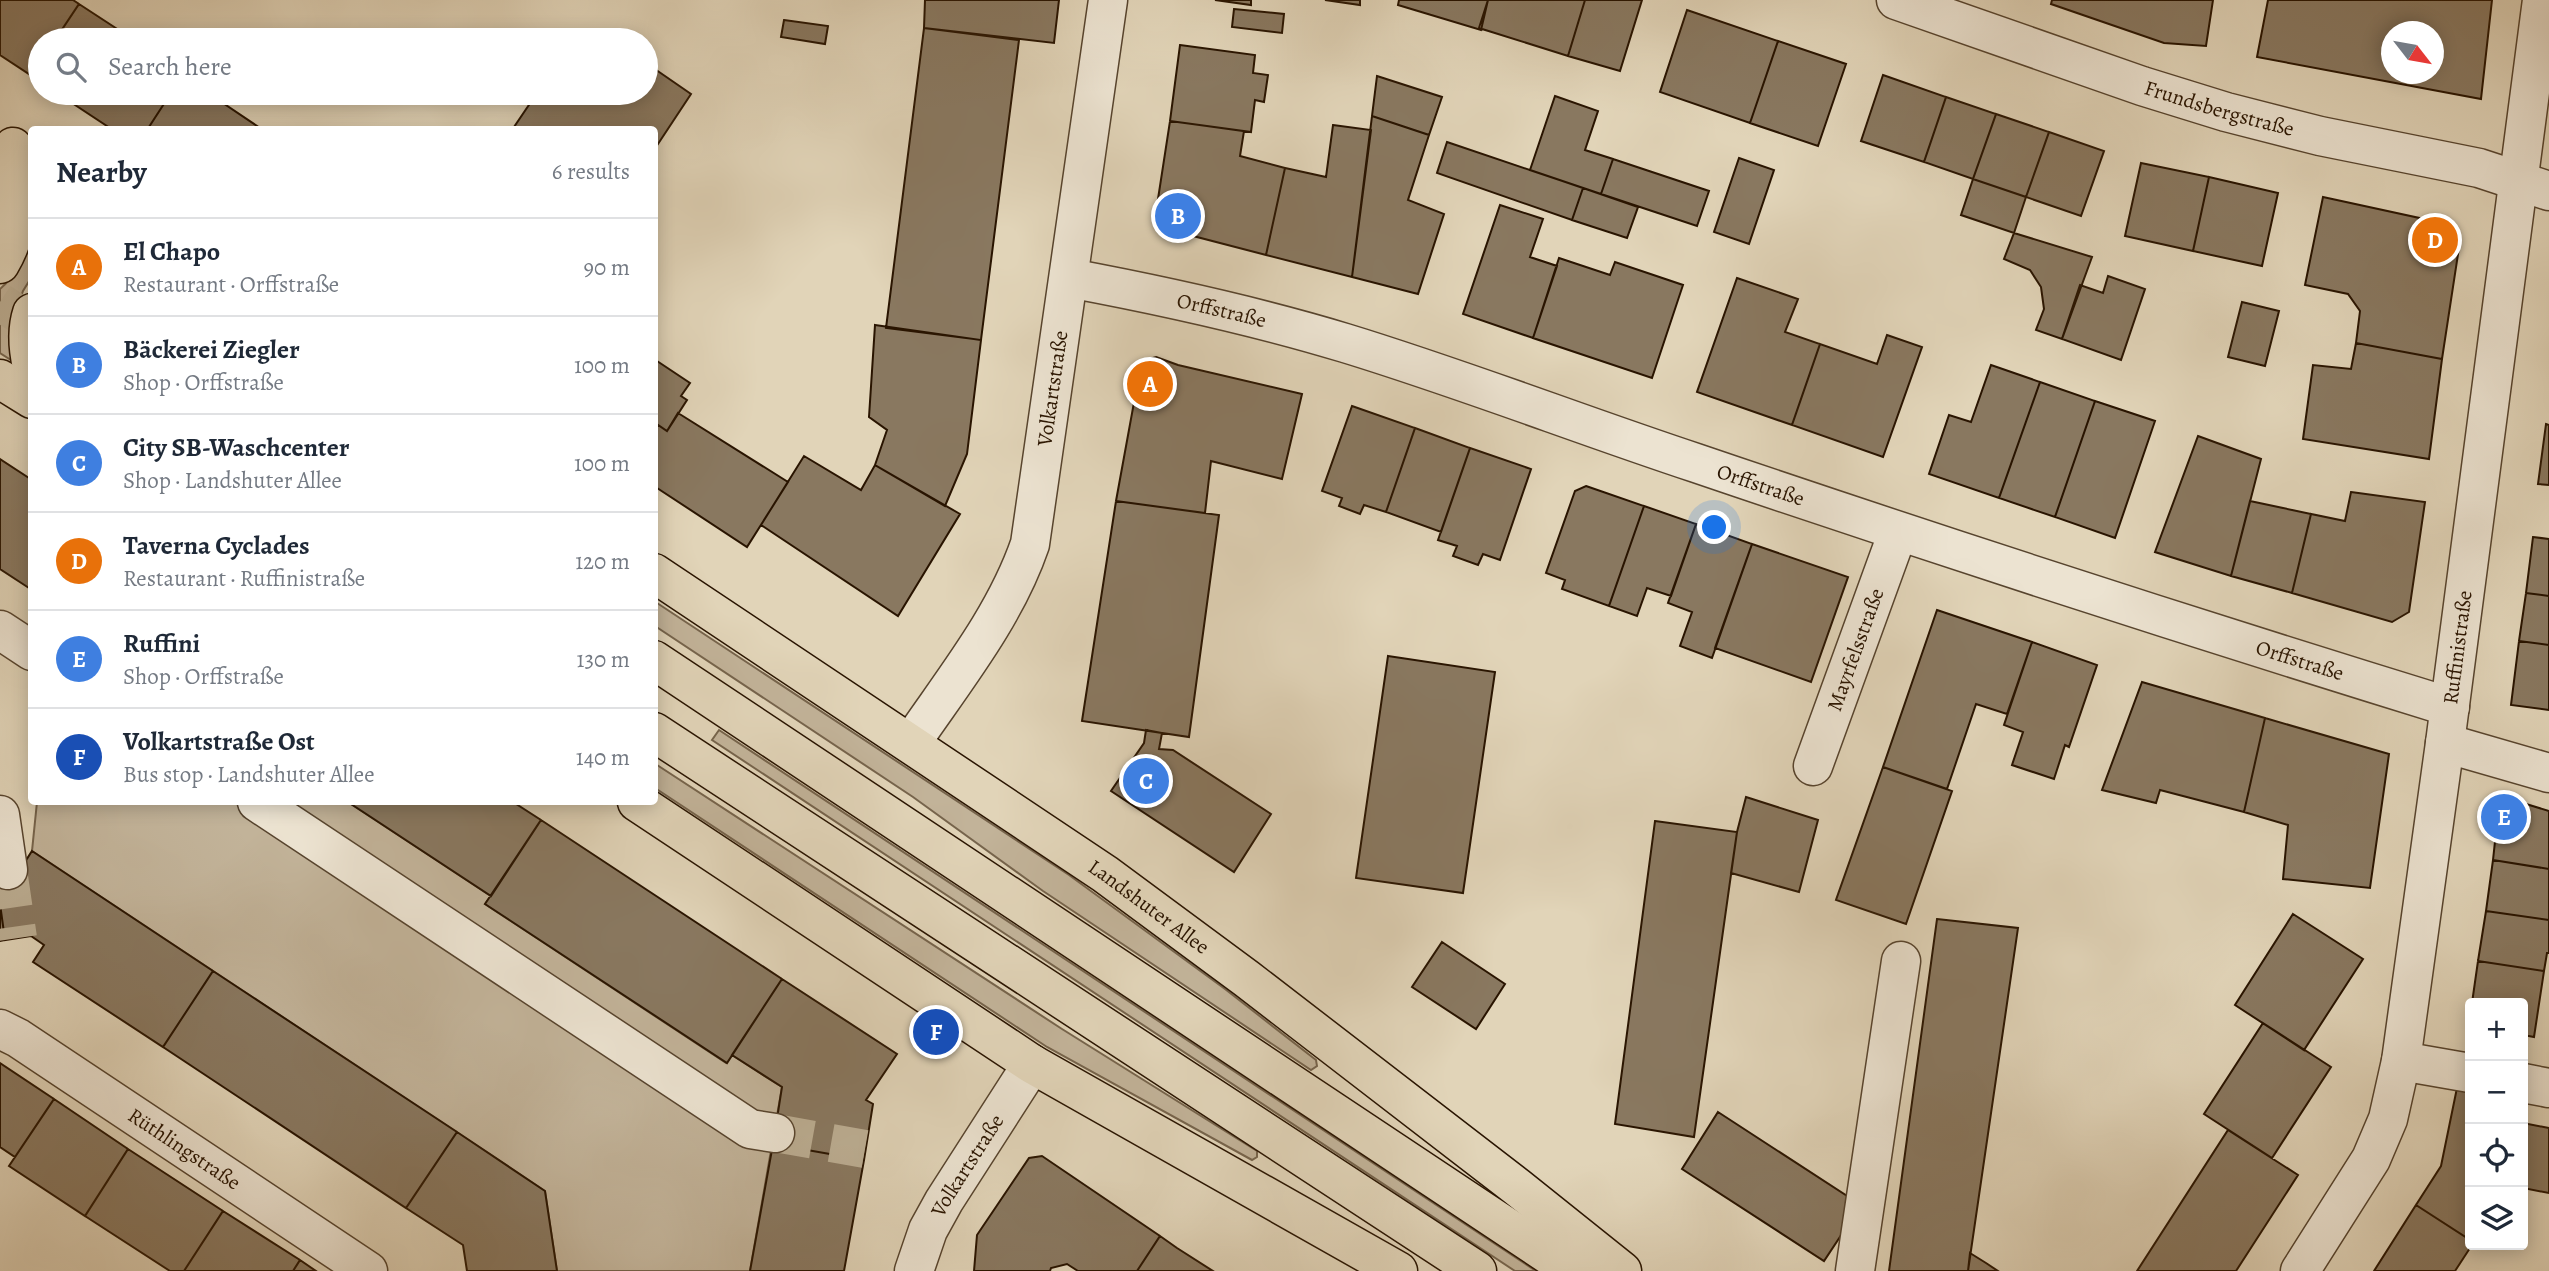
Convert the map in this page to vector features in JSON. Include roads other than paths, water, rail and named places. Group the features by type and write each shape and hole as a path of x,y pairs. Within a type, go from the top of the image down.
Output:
{"main road":[{"path":"0,264 17,224 19,204 15,148"},
{"path":"28,327 28,351"},
{"path":"0,379 28,396"},
{"name":"Landshuter Allee","path":"658,576 911,743 1138,898 1517,1187 1622,1271"},
{"path":"658,663 1573,1271"},
{"path":"658,735 1477,1271"},
{"path":"642,805 1032,1064 1398,1271"}],"street":[{"name":"Volkartstraße","path":"911,743 1007,600 1020,572 1034,519 1108,0"},
{"name":"Frundsbergstraße","path":"1896,0 2226,112 2320,136 2479,168 2533,186"},
{"name":"Ruffinistraße","path":"2300,1271 2371,1159 2388,1119 2401,1062 2447,725 2533,186 2542,0"},
{"name":"Orffstraße","path":"1069,278 1263,321 1430,370 1898,532 2163,618 2447,725 2549,773"},
{"name":"Mayrfelsstraße","path":"1813,766 1898,532"},
{"path":"0,630 28,648"},
{"path":"262,805 750,1129 775,1133"},
{"path":"0,815 8,870"},
{"path":"1855,1271 1901,961"},
{"name":"Rüthlingstraße","path":"0,1029 27,1044 368,1271"},
{"path":"2401,1062 2465,1072"},
{"name":"Volkartstraße","path":"914,1271 928,1230 944,1200 1032,1064"},
{"path":"2528,1084 2549,1088"}],"tunnel":[{"path":"0,302 28,320"},
{"path":"8,870 18,938"},
{"path":"775,1133 865,1149"}],"place":[{"name":"Bäckerei Ziegler","path":"1178,216"},
{"name":"Taverna Cyclades","path":"2435,240"},
{"name":"El Chapo","path":"1150,384"},
{"name":"City SB-Waschcenter","path":"1146,781"},
{"name":"Ruffini","path":"2504,817"},
{"name":"Volkartstraße Ost","path":"936,1032"}]}
